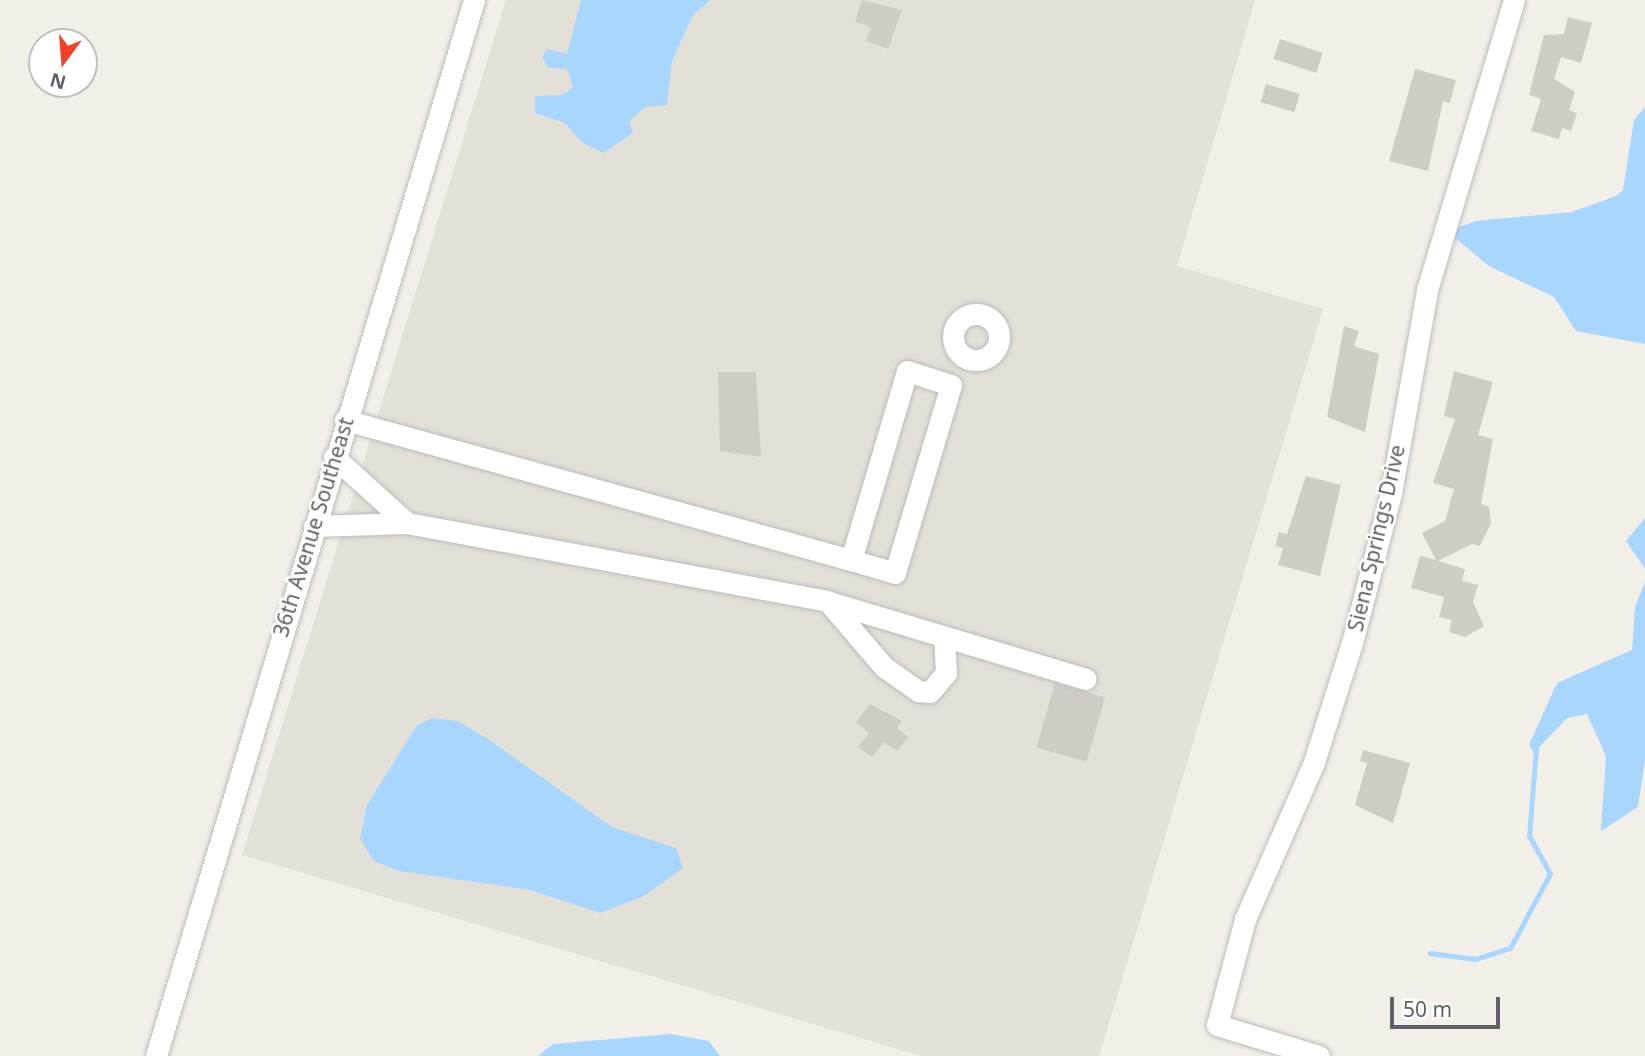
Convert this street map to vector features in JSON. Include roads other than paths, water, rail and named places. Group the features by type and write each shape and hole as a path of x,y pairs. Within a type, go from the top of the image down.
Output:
{"street":[{"name":"36th Avenue Southeast","path":"156,1056 345,420 474,0"},
{"name":"Siena Springs Drive","path":"1319,1056 1217,1025 1245,919 1313,765 1349,654 1391,493 1427,290 1514,0"},
{"path":"345,420 895,573 960,354"},
{"path":"851,560 907,371 951,385"},
{"path":"334,457 407,523"},
{"path":"314,526 407,523 826,601 1086,679"},
{"path":"826,601 884,667 918,691 930,692 946,673 944,637"}],"water":[{"path":"581,0 710,0 693,15 672,61 667,105 645,107 629,122 633,133 603,153 580,141 565,123 535,113 535,96 563,95 573,87 567,69 548,68 542,57 547,49 567,54"},
{"path":"1645,107 1645,344 1576,331 1554,297 1489,266 1454,237 1457,228 1476,221 1572,212 1616,196 1623,190 1634,120"},
{"path":"1645,518 1645,569 1626,541"},
{"path":"1645,582 1645,760 1638,807 1601,831 1606,756 1587,714 1567,718 1534,753 1529,745 1557,683 1632,650 1635,607"},
{"path":"432,718 458,721 488,739 612,827 676,848 683,868 644,896 600,913 530,890 399,871 374,861 360,839 367,805 417,725"},
{"path":"671,1034 709,1041 720,1056 538,1056 553,1044"}],"waterway":[{"path":"1430,953 1476,959 1510,948 1550,874 1529,836 1536,749"}]}
